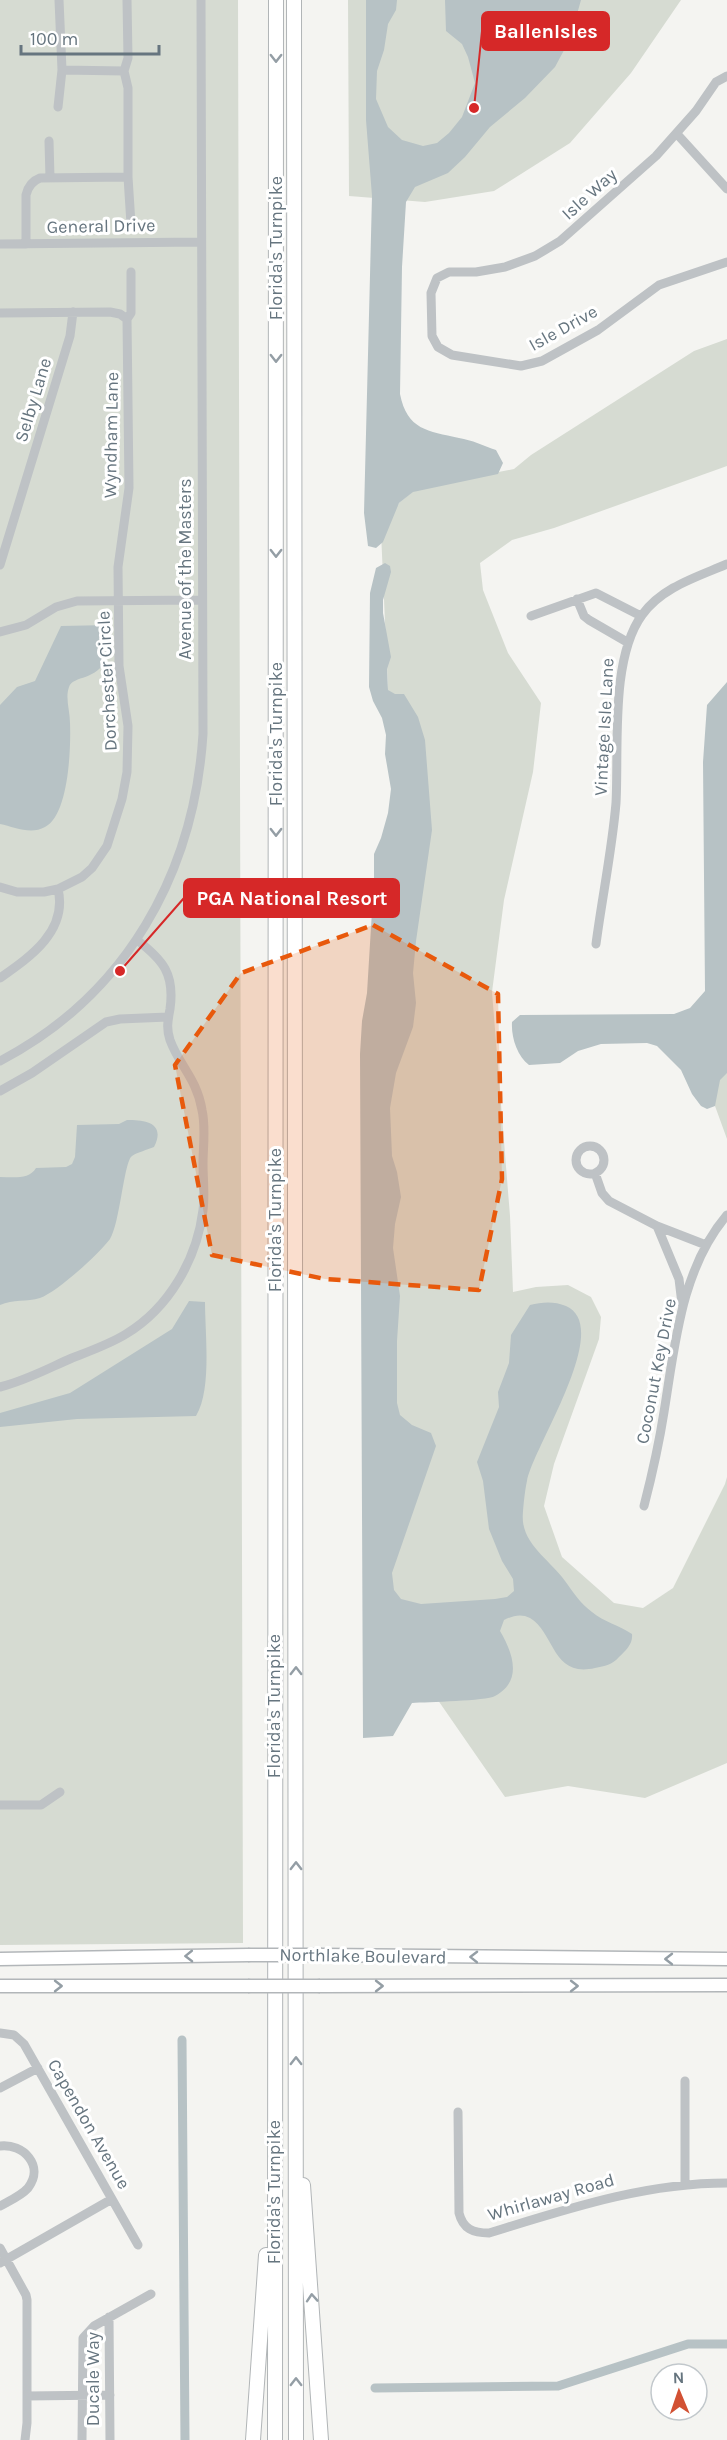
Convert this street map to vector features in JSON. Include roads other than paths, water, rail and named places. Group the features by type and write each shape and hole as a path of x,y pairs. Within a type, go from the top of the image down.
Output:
{"highway":[{"name":"Florida's Turnpike","path":"275,2440 276,0"},
{"name":"Florida's Turnpike","path":"294,0 296,2440"},
{"path":"296,2100 321,2440"},
{"path":"253,2440 274,2139"}],"main road":[{"name":"Northlake Boulevard","path":"0,1959 322,1955 727,1959"},
{"name":"Northlake Boulevard","path":"0,1986 727,1985"}],"street":[{"path":"58,107 62,70 59,0"},
{"path":"127,0 128,58 124,70 128,88 128,177 131,224"},
{"name":"Avenue of the Masters","path":"0,1061 38,1039 74,1011 114,970 137,940 172,876 183,849 197,791 203,734 201,0"},
{"path":"62,70 124,70"},
{"name":"Isle Way","path":"437,278 449,273 476,272 505,267 548,249 572,232 677,134 716,82 727,76"},
{"path":"677,134 727,189"},
{"path":"49,141 50,178"},
{"path":"26,244 27,189 34,181 50,178 128,177"},
{"name":"General Drive","path":"0,244 201,242"},
{"name":"Isle Drive","path":"437,278 431,293 432,336 438,347 452,355 522,366 542,362 598,330 659,285 727,262"},
{"name":"Wyndham Lane","path":"118,600 119,560 129,488 127,319 131,314 131,272"},
{"name":"Selby Lane","path":"0,565 70,336 74,312"},
{"path":"0,313 110,312 120,314 127,319"},
{"name":"Vintage Isle Lane","path":"596,944 615,814 621,671 627,642 652,603 670,590 727,564"},
{"path":"531,616 596,593 642,616"},
{"path":"577,599 584,616 627,642"},
{"name":"Dorchester Circle","path":"0,887 31,893 58,889 82,877 100,858 112,834 122,799 128,762 128,726 119,666 118,600"},
{"path":"0,632 26,625 56,607 70,602 201,600"},
{"path":"0,978 21,963 51,933 60,909 58,889"},
{"path":"0,1387 126,1334 148,1318 166,1298 190,1256 204,1209 203,1112 193,1080 170,1039 166,1024 172,995 169,976 161,961 137,940"},
{"path":"0,1091 32,1073 106,1022 120,1019 168,1017"},
{"path":"596,1173 602,1193 609,1201 657,1226 706,1245"},
{"name":"Coconut Key Drive","path":"644,1506 661,1429 682,1312 706,1245 727,1215"},
{"path":"657,1226 679,1279 682,1312"},
{"path":"0,1805 42,1805 60,1792"},
{"name":"Capendon Avenue","path":"0,2033 7,2033 18,2038 38,2068 138,2245"},
{"path":"0,2088 38,2068"},
{"path":"685,2081 685,2185"},
{"name":"Whirlaway Road","path":"458,2112 459,2213 465,2226 477,2233 489,2233 616,2196 685,2185 727,2183"},
{"path":"0,2146 13,2146 24,2152 31,2160 34,2171 28,2188 0,2206"},
{"path":"3,2261 112,2199"},
{"path":"0,2248 3,2261 27,2296 25,2440"},
{"name":"Ducale Way","path":"82,2440 83,2338 94,2326 151,2294"},
{"name":"Ducale Way","path":"109,2317 110,2440"},
{"path":"27,2396 110,2395"}],"waterway":[{"path":"182,2040 185,2440"},
{"path":"375,2388 558,2386 688,2344 727,2344"}],"place":[{"name":"BallenIsles","path":"474,108"},
{"name":"PGA National Resort","path":"120,971"}]}
